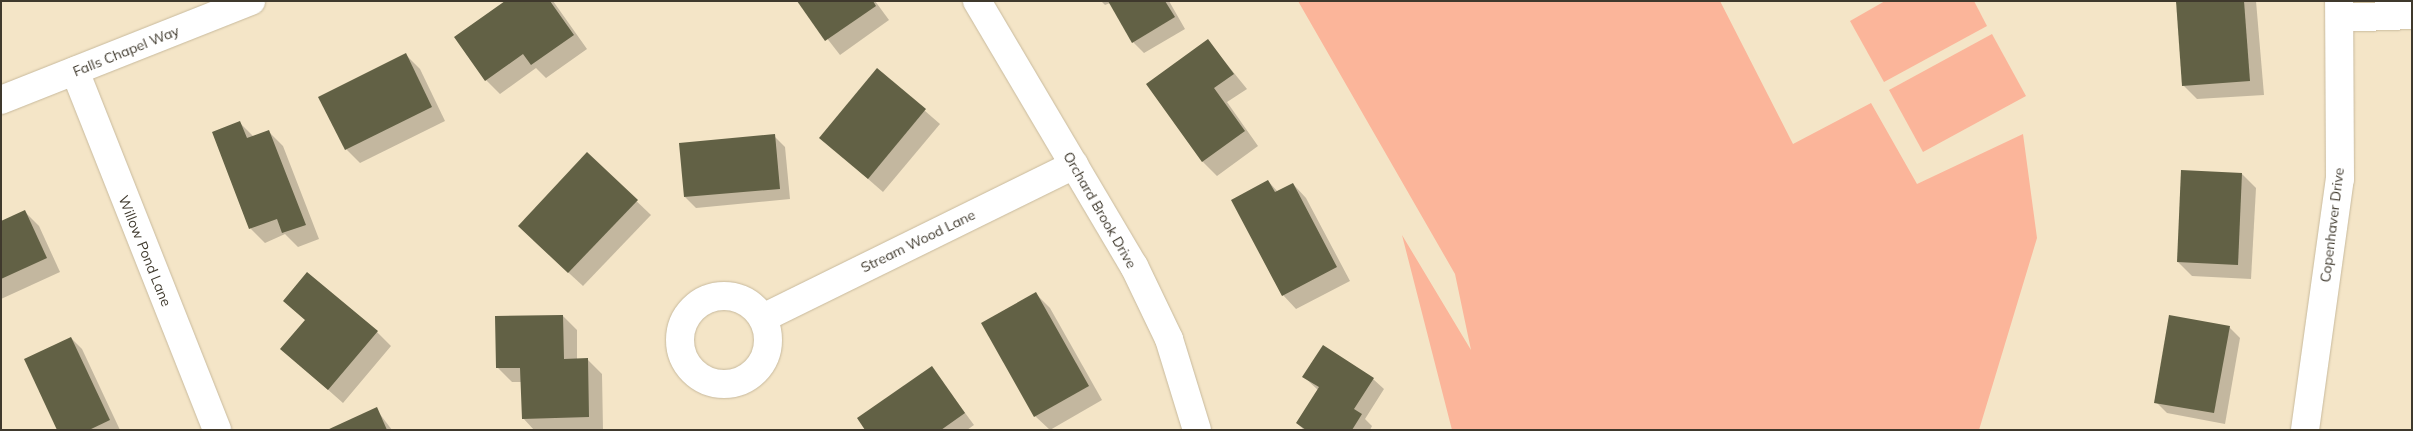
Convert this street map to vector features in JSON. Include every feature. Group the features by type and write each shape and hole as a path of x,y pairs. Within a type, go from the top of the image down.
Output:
{"street":[{"name":"Falls Chapel Way","path":"1,100 251,1"},
{"name":"Orchard Brook Drive","path":"977,1 1134,266 1169,339 1197,430"},
{"name":"Copenhaver Drive","path":"2305,430 2340,179 2339,10 2412,15"},
{"name":"Willow Pond Lane","path":"75,71 217,430"},
{"name":"Stream Wood Lane","path":"763,318 1074,165"}],"shaded area":[{"path":"1298,1 1720,1 1793,144 1871,103 1917,184 2023,134 2037,238 1979,430 1452,430 1402,235 1471,350 1455,274"},
{"path":"1885,1 1974,1 1987,26 1884,82 1850,21"},
{"path":"1992,34 2026,96 1923,152 1889,90"}],"building":[{"path":"505,1 550,1 574,35 531,65 523,54 485,81 454,37"},
{"path":"797,1 873,1 876,6 825,41"},
{"path":"1108,1 1165,1 1175,17 1132,43"},
{"path":"2176,1 2244,1 2250,81 2182,86"},
{"path":"1208,39 1234,74 1214,88 1245,131 1202,162 1146,84"},
{"path":"406,53 432,107 345,150 318,97"},
{"path":"877,68 926,109 868,179 819,138"},
{"path":"240,121 247,138 269,130 306,225 282,233 277,219 249,229 212,132"},
{"path":"775,134 780,189 684,197 679,143"},
{"path":"587,152 638,200 568,273 518,226"},
{"path":"2181,170 2242,173 2238,265 2177,262"},
{"path":"1268,180 1275,192 1293,183 1337,267 1282,296 1231,200"},
{"path":"25,210 47,258 1,279 1,221"},
{"path":"307,272 378,331 328,390 280,349 305,320 283,301"},
{"path":"1036,292 1089,386 1034,417 981,323"},
{"path":"563,315 564,359 588,358 589,417 522,419 520,368 496,368 495,316"},
{"path":"2169,315 2230,326 2214,413 2154,403"},
{"path":"71,337 110,420 89,430 57,430 24,359"},
{"path":"1323,345 1374,378 1354,409 1362,414 1352,430 1306,430 1296,423 1319,387 1302,377"},
{"path":"932,366 965,413 941,430 865,430 857,418"},
{"path":"377,407 387,430 327,430"}]}
